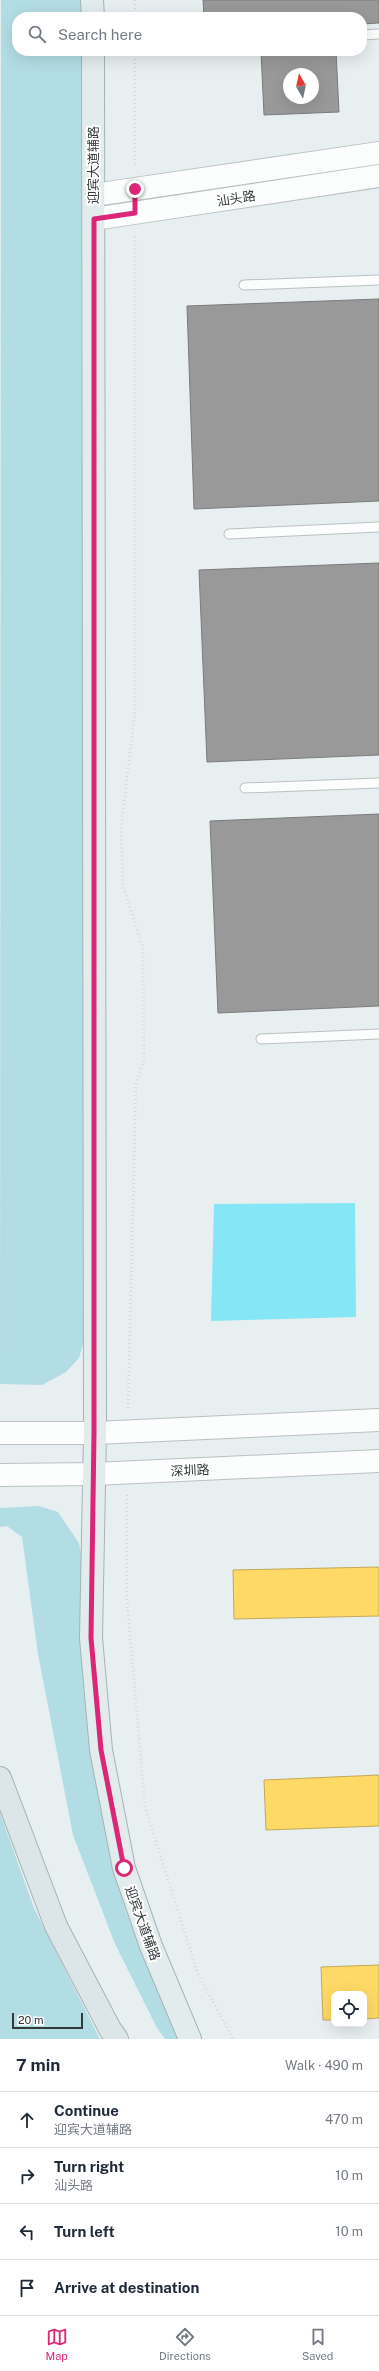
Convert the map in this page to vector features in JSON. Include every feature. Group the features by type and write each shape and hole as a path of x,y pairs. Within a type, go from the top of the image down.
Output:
{"highway":[{"path":"0,1778 56,1926 110,2029 117,2039"}],"main road":[{"path":"92,0 93,12"},
{"name":"迎宾大道辅路","path":"93,56 94,1474 91,1638 101,1750 124,1868 151,1946 190,2039"}],"street":[{"name":"汕头路","path":"94,195 379,153"},
{"name":"汕头路","path":"94,219 379,176"},
{"path":"0,1433 94,1433 379,1420"},
{"name":"深圳路","path":"0,1475 94,1474 379,1461"}],"lane":[{"path":"367,35 379,34"},
{"path":"244,285 379,280"},
{"path":"229,534 379,527"},
{"path":"245,788 379,782"},
{"path":"261,1039 379,1034"}],"path":[{"path":"135,0 135,12"},
{"path":"135,56 135,189"},
{"path":"127,1431 136,1083 144,1060 143,948 122,886 121,828 135,710 135,213"},
{"path":"127,1472 127,1600 145,1807 198,1974 233,2039"}],"shaded area":[{"path":"1,0 81,0 81,12 12,12 12,56 81,56 84,1340 79,1358 66,1372 42,1385 0,1384"},
{"path":"39,1506 58,1512 79,1543 82,1559 91,1758 126,1912 179,2039 165,2039 157,2028 115,1944 73,1835 38,1654 22,1537 7,1526 0,1527 0,1508"},
{"path":"0,1813 34,1908 100,2039 0,2039"}],"water":[{"path":"355,1203 356,1317 211,1321 214,1204"}],"building: Homes":[{"path":"379,1567 379,1616 234,1619 233,1570"},
{"path":"379,1775 379,1826 266,1830 264,1780"},
{"path":"379,1965 379,2018 367,2019 367,1991 331,1991 331,2020 323,2020 321,1967"}],"building: Industry":[{"path":"203,0 379,0 379,23 367,24 367,12 204,12"},
{"path":"261,56 336,56 339,112 264,115"},
{"path":"379,299 379,501 194,509 187,306"},
{"path":"379,563 379,755 207,762 199,570"},
{"path":"379,814 379,1006 218,1013 210,821"}],"route":[{"path":"124,1868 101,1750 91,1638 94,1433 94,219 135,213 135,189"}]}
